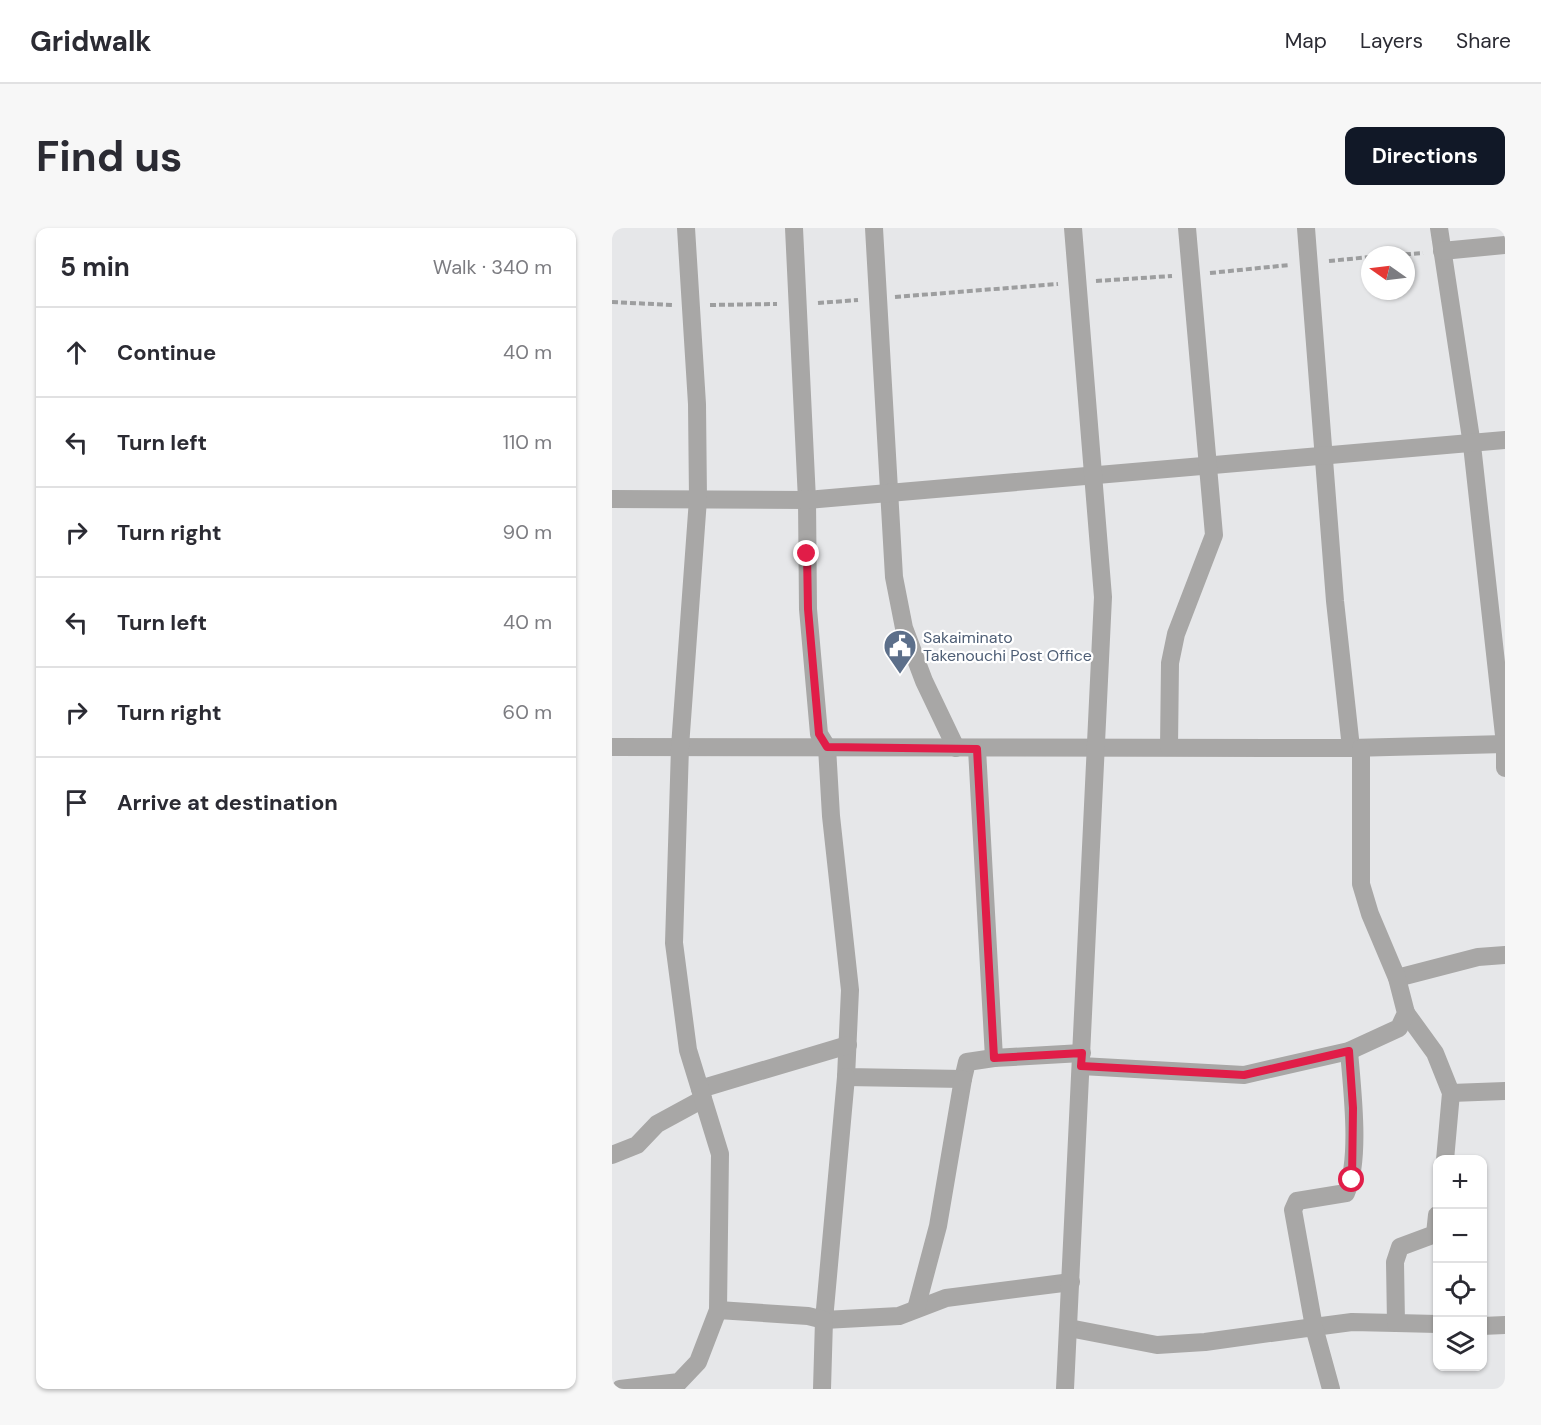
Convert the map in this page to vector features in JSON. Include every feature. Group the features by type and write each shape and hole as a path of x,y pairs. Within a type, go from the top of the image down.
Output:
{"street":[{"path":"620,1389 679,1382 698,1362 718,1310 720,1154 688,1050 681,1011 674,943 680,747 698,499 697,404 686,228"},
{"path":"794,228 807,500 809,620 819,734 827,747 831,816 850,990 846,1077 824,1320 822,1389"},
{"path":"874,228 894,577 904,628 924,681 956,748"},
{"path":"1065,1389 1103,597 1073,228"},
{"path":"1169,747 1170,663 1174,644 1214,535 1206,467 1187,228"},
{"path":"1306,228 1335,601 1356,748 1361,884 1370,915 1397,978 1406,1013 1436,1053 1451,1093 1445,1155"},
{"path":"1439,228 1472,445 1505,744 1505,768"},
{"path":"1442,251 1505,245"},
{"path":"612,499 807,500 1472,445 1505,440"},
{"path":"612,747 1096,749 1356,748 1505,744"},
{"path":"977,749 994,1058"},
{"path":"1397,978 1478,957 1505,955"},
{"path":"916,1309 938,1226 967,1062 994,1058 1081,1060 1244,1075 1349,1051 1399,1028 1406,1013"},
{"path":"612,1155 637,1144 657,1124 701,1094 848,1045"},
{"path":"1331,1389 1314,1327 1293,1210 1297,1201 1346,1193 1352,1180 1353,1108 1349,1051"},
{"path":"846,1077 963,1079"},
{"path":"1451,1093 1505,1091"},
{"path":"1396,1323 1395,1262 1400,1246 1433,1235"},
{"path":"718,1310 808,1316 824,1320 898,1316 946,1298 1071,1282"},
{"path":"1069,1328 1157,1345 1205,1342 1352,1322 1433,1324"},
{"path":"1487,1326 1505,1325"}],"path":[{"path":"1415,253 1442,251"},
{"path":"612,302 690,306 798,304 1191,275 1361,258"}],"place":[{"name":"Sakaiminato Takenouchi Post Office","path":"900,675"}],"route":[{"path":"807,554 808,609 819,734 827,747 977,749 994,1058 1082,1053 1081,1066 1244,1075 1349,1051 1353,1108 1352,1180"}]}
